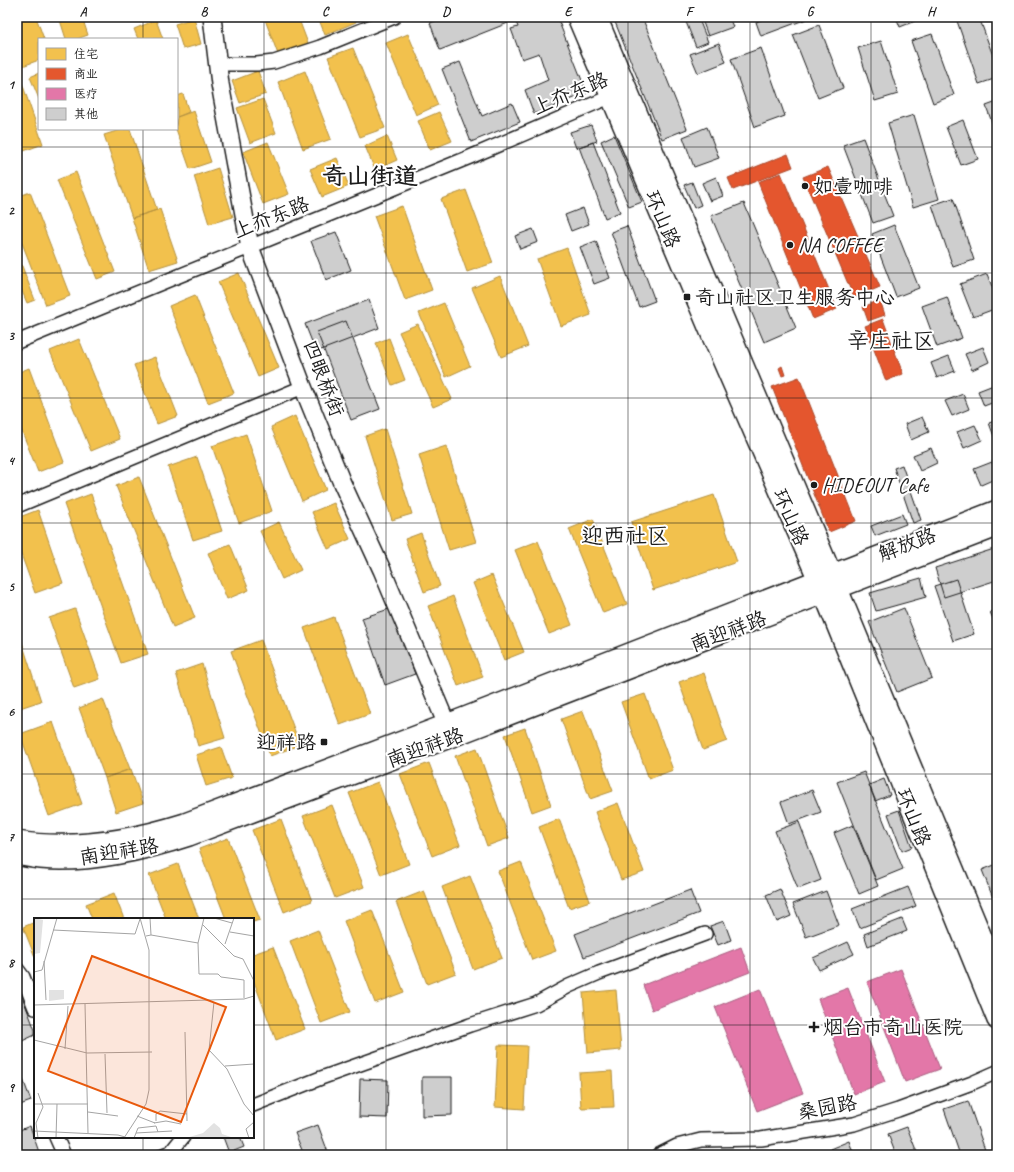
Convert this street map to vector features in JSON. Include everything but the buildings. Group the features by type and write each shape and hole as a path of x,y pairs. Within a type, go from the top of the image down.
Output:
{"main road":[{"name":"环山路","path":"577,17 619,93 828,584 997,973"},
{"name":"环山路","path":"597,17 619,93"},
{"name":"解放路","path":"828,584 997,510"},
{"name":"解放路","path":"828,584 997,527"},
{"name":"环山路","path":"828,584 997,1020"},
{"name":"南迎祥路","path":"17,841 62,845 102,842 156,832 185,823 449,730 828,584"},
{"name":"南迎祥路","path":"17,855 42,859 68,860 107,856 160,846 333,781 449,730"}],"street":[{"name":"四眼桥街","path":"212,17 217,64 229,140 250,247 303,388 342,483 382,570 449,730"},
{"path":"217,64 257,64 274,62 320,47 394,17"},
{"name":"上夼东路","path":"17,342 470,158 619,93"},
{"path":"17,506 303,388"},
{"path":"254,1105 328,1075 470,1025 536,1004 569,986 599,973 705,934"},
{"path":"17,969 23,977 34,1005"},
{"name":"桑园路","path":"659,1155 677,1146 701,1140 761,1139 854,1124 898,1110 972,1083 997,1072"},
{"path":"56,1138 64,1155"},
{"path":"163,1155 171,1152 182,1138"}],"place":[{"name":"如壹咖啡","path":"805,186"},
{"name":"NA COFFEE","path":"790,245"},
{"name":"奇山社区卫生服务中心","path":"687,297"},
{"name":"HIDEOUT Cafe","path":"814,485"},
{"name":"迎祥路","path":"324,742"},
{"name":"烟台市奇山医院","path":"814,1027"}],"district":[{"name":"奇山街道","path":"370,176"},
{"name":"辛庄社区","path":"891,340"},
{"name":"迎西社区","path":"625,535"}]}
